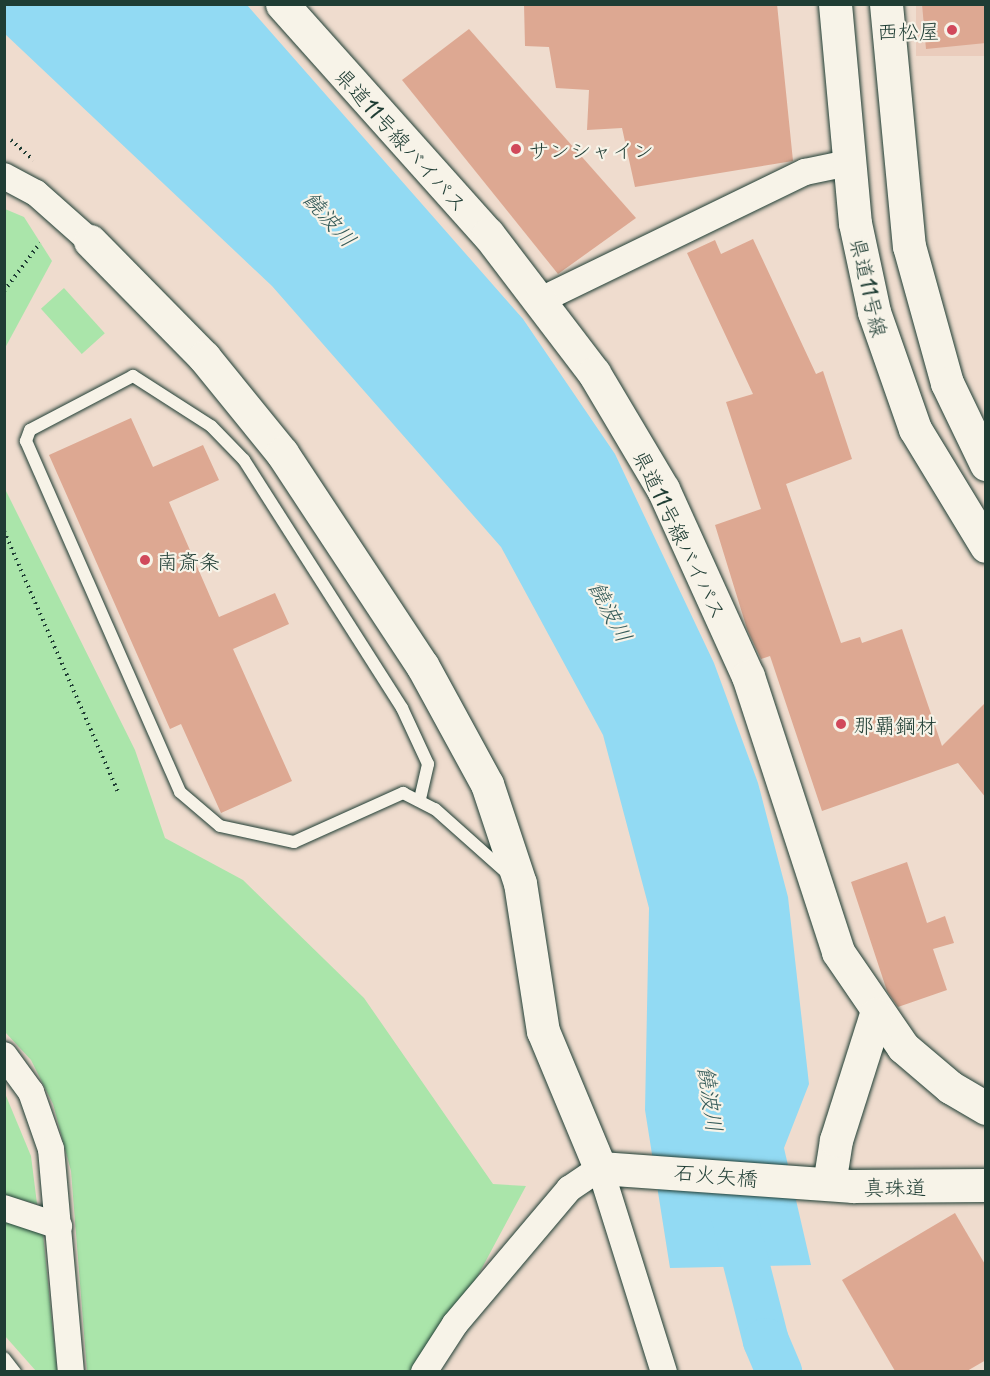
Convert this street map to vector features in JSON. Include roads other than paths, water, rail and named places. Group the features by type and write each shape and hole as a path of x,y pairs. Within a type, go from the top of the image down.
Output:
{"main road":[{"name":"県道11号線バイパス","path":"282,4 488,234 605,392 663,489 748,676 838,952 876,1014 927,1069 986,1108"},
{"name":"県道11号線","path":"835,4 848,163 866,279 899,391 938,474 986,546"},
{"path":"886,4 909,246 947,383 986,464"},
{"path":"90,241 204,357 282,453 422,665 487,784 520,883 543,1031 614,1167"},
{"path":"817,1183 836,1140 876,1014"},
{"name":"石火矢橋","path":"614,1167 817,1183"},
{"name":"真珠道","path":"817,1183 986,1185"}],"street":[{"path":"539,301 805,172 848,163"},
{"path":"4,176 36,193 90,241"},
{"path":"4,1054 22,1075 43,1121 59,1226 71,1371"},
{"path":"424,1371 455,1324 562,1197 614,1167 664,1371"},
{"path":"4,1208 59,1226"}],"lane":[{"path":"420,799 428,764 402,708 244,460 211,426 133,376 30,430 26,441 180,792 219,826 294,842 403,793 420,799 520,883"},
{"path":"4,1358 15,1371"}],"water":[{"path":"4,5 247,5 523,319 615,454 714,663 758,783 788,897 809,1084 784,1148 811,1265 670,1268 645,1110 649,908 603,735 501,547 272,286 5,34"}],"waterway":[{"name":"饒波川","path":"731,1204 766,1341 779,1372"}],"place":[{"name":"西松屋","path":"952,30"},
{"name":"サンシャイン","path":"516,149"},
{"name":"南斎条","path":"145,560"},
{"name":"那覇鋼材","path":"841,724"}]}
